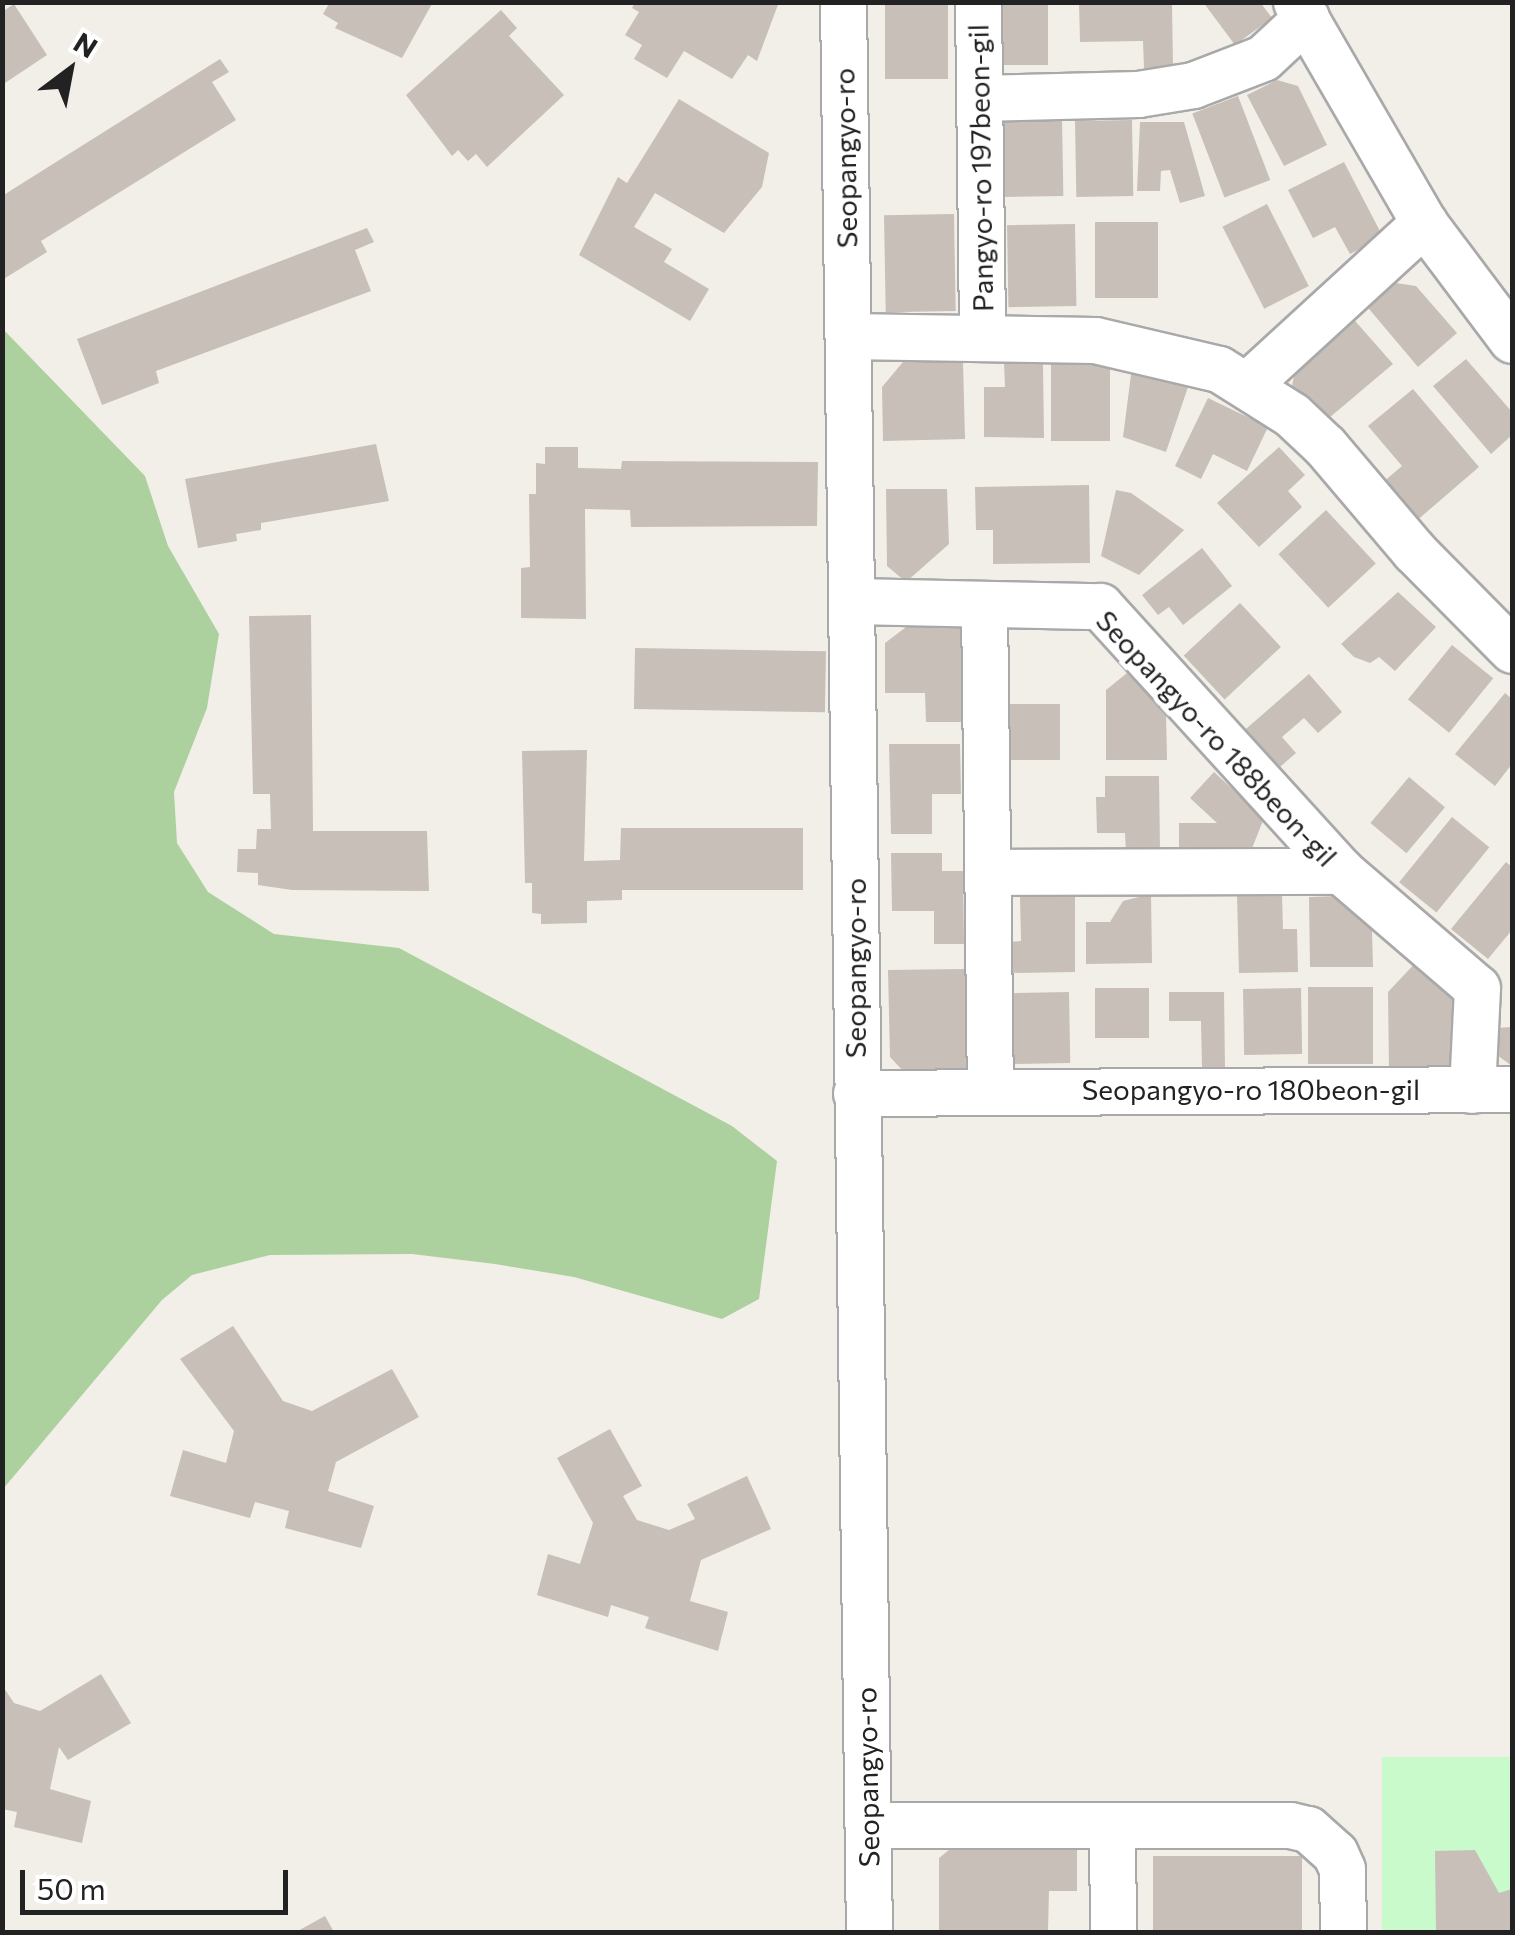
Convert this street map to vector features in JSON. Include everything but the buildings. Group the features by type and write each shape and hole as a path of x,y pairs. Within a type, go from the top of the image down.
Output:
{"street":[{"name":"Seopangyo-ro","path":"843,2 870,1932"},
{"name":"Pangyo-ro 197beon-gil","path":"978,2 982,334"},
{"path":"980,98 1138,94 1193,85 1263,58 1301,10 1424,224 1512,340"},
{"path":"1248,384 1424,224"},
{"name":"Pangyo-ro 197beon-gil","path":"848,336 982,334 1138,345 1248,384 1325,446 1414,551 1512,650"},
{"name":"Seopangyo-ro 188beon-gil","path":"852,601 1100,606 1341,871 1477,988 1492,1090"},
{"path":"984,604 990,1089"},
{"name":"Seopangyo-ro 188beon-gil","path":"988,872 1341,871"},
{"name":"Seopangyo-ro 180beon-gil","path":"856,1093 990,1089 1492,1090"},
{"path":"868,1825 1308,1830 1323,1839 1342,1869 1342,1932"},
{"path":"1112,1825 1113,1932"}],"green space":[{"path":"2,328 145,476 168,546 219,634 207,708 174,792 177,843 208,892 274,934 399,948 732,1126 777,1161 759,1299 722,1319 574,1277 495,1264 412,1254 270,1255 192,1275 162,1300 3,1489"},
{"path":"1382,1757 1512,1757 1512,1932 1382,1932"}]}
